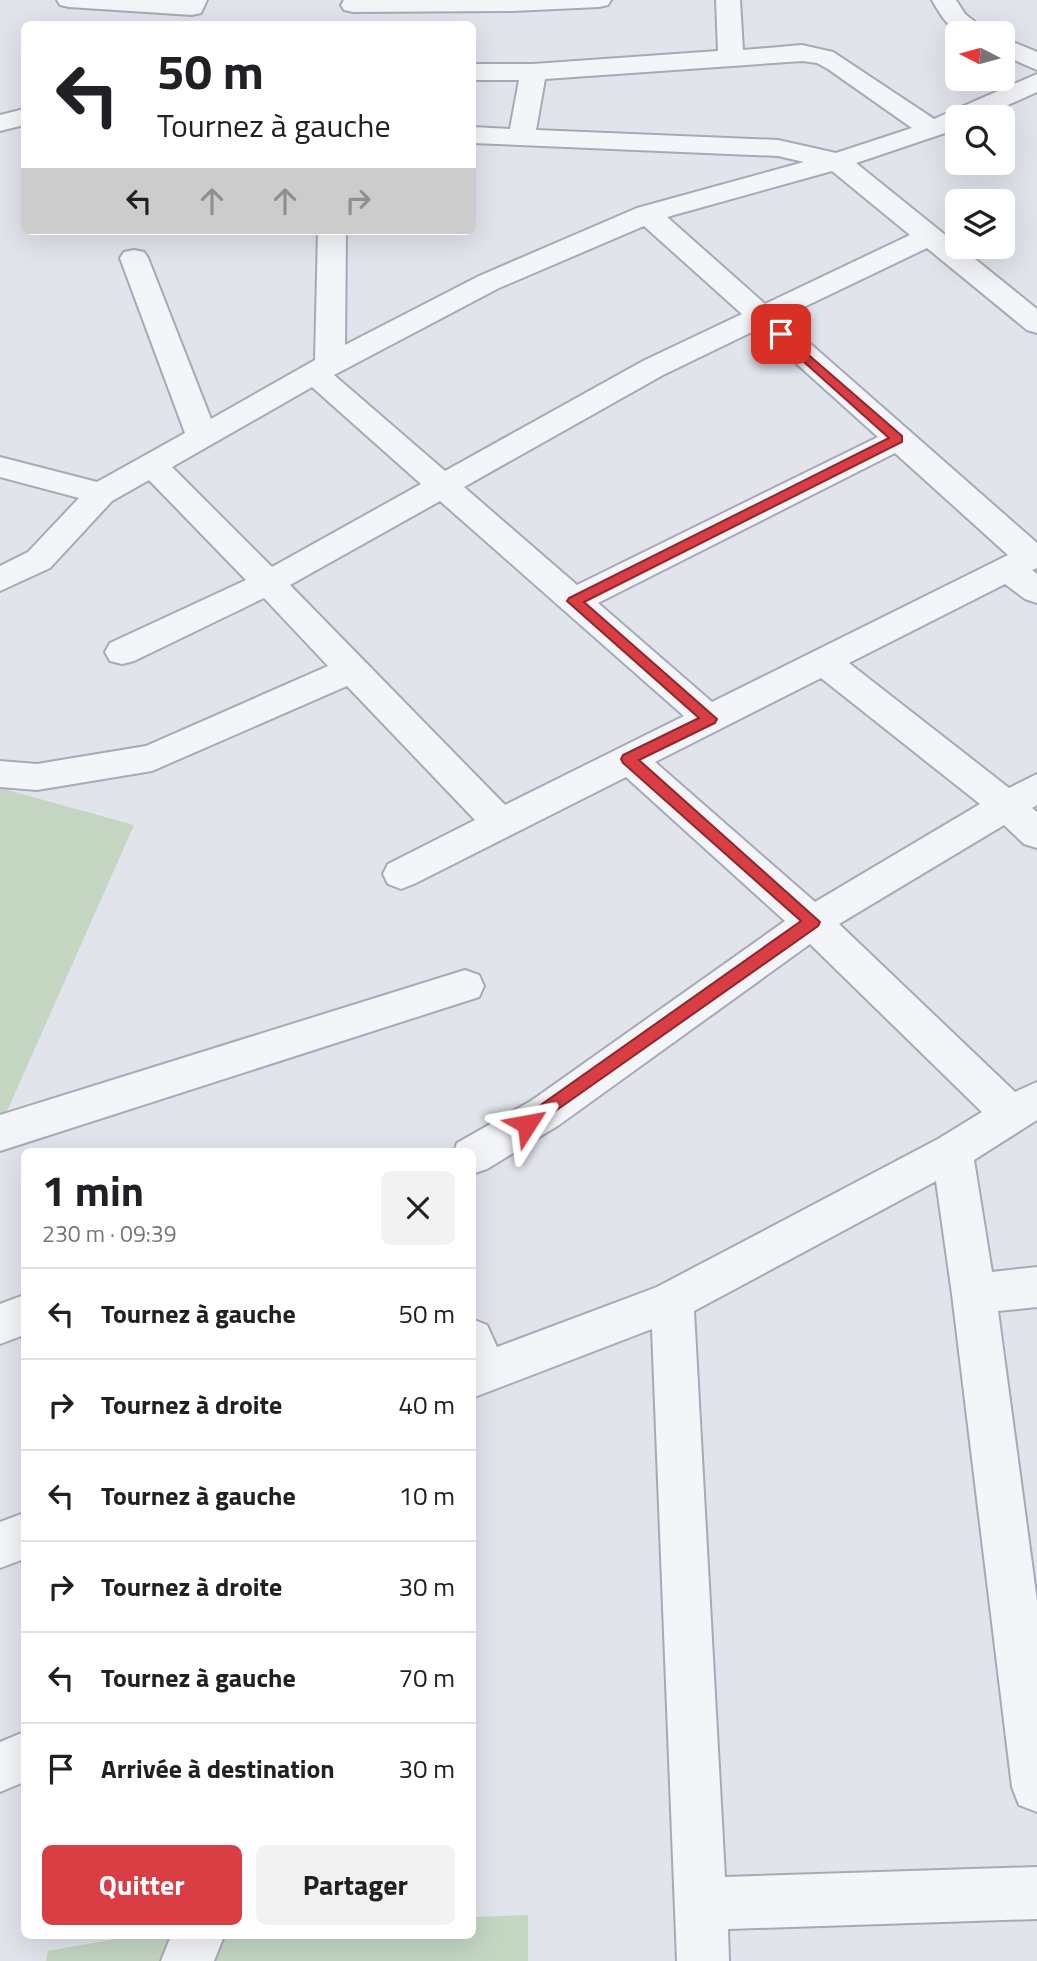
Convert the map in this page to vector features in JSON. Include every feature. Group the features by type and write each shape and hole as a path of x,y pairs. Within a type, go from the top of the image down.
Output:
{"street":[{"path":"73,21 79,1 192,8 195,0"},
{"path":"352,10 598,0"},
{"path":"728,0 732,57"},
{"path":"944,0 958,21"},
{"path":"1015,52 1037,62"},
{"path":"476,72 533,72 802,53 824,57 945,119"},
{"path":"522,137 533,72"},
{"path":"987,105 1037,82"},
{"path":"0,580 39,560 101,494 322,369 489,282 647,214 837,161 945,124"},
{"path":"476,135 779,148 837,161 1037,324"},
{"path":"647,214 898,439 1025,559 1037,591"},
{"path":"332,235 322,369 442,486 709,719"},
{"path":"122,652 270,582 653,368 930,236"},
{"path":"134,258 202,436"},
{"path":"574,601 898,439"},
{"path":"151,464 270,582 351,670 501,824"},
{"path":"0,467 101,494"},
{"path":"401,874 1025,559"},
{"path":"823,661 1021,797 1037,834"},
{"path":"0,774 37,777 152,758 351,670"},
{"path":"476,1363 672,1301 952,1152 1024,1107 629,759"},
{"path":"476,1154 545,1113 812,922 1021,797"},
{"path":"0,1133 465,986"},
{"path":"952,1152 974,1294 1021,1531 1037,1787"},
{"path":"974,1294 1037,1287"},
{"path":"672,1301 703,1961"},
{"path":"0,1324 21,1316"},
{"path":"0,1545 21,1537"},
{"path":"0,1767 21,1758"},
{"path":"702,1904 1037,1892"},
{"path":"187,1961 197,1939"}],"green space":[{"path":"0,788 134,825 0,1127"},
{"path":"528,1915 528,1961 46,1961 48,1951 116,1939 476,1939 476,1917"}],"route":[{"path":"527,1124 812,922 629,759 709,719 574,601 898,439 781,334"}]}
